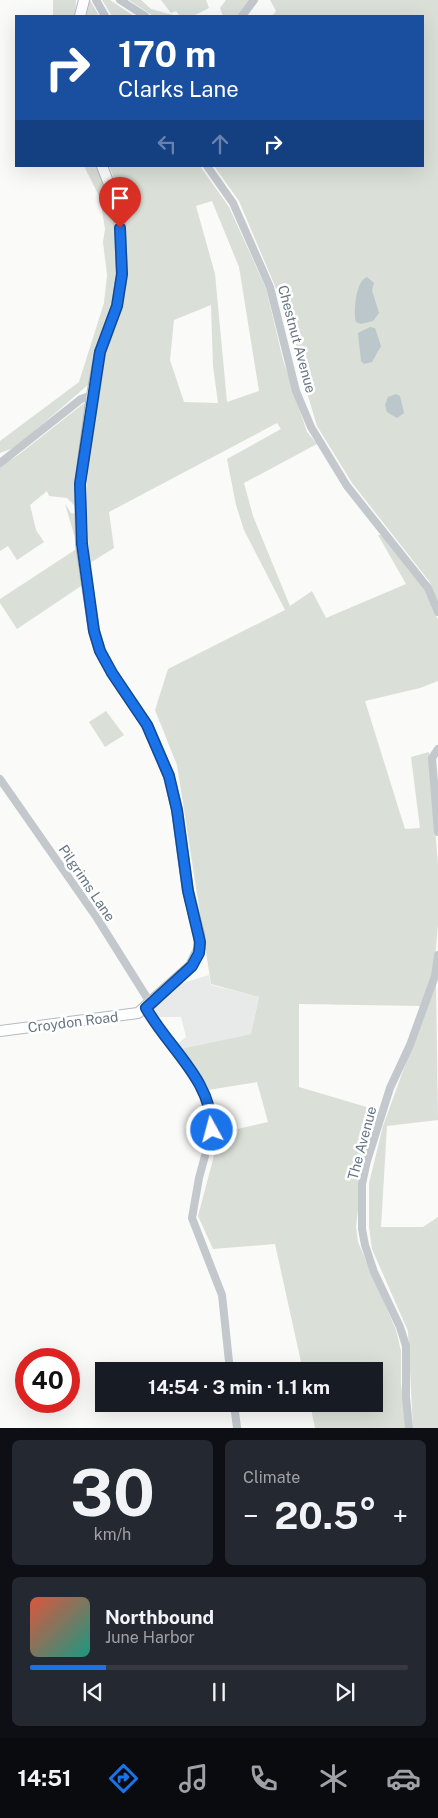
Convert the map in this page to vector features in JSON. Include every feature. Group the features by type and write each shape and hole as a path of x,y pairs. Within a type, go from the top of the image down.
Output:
{"main road":[{"path":"80,15 84,0"},
{"path":"102,167 119,210 122,274 117,306 100,352 92,395 80,484 82,544 94,631 100,651 112,673 147,725 169,776 177,810 188,891 200,942 199,953 192,966 148,1006"},
{"name":"Croydon Road","path":"0,1031 128,1016 148,1006"}],"street":[{"path":"96,0 104,15"},
{"path":"120,0 143,15"},
{"path":"243,15 254,0"},
{"name":"Chestnut Avenue","path":"208,167 233,203 270,287 296,392 311,427 347,486 428,588 438,612"},
{"path":"0,463 81,399 92,395"},
{"path":"438,749 432,758 438,832"},
{"name":"Pilgrims Lane","path":"0,779 97,918 148,1006 205,1093 212,1118 212,1130 199,1178 192,1218 222,1295 229,1362"},
{"name":"The Avenue","path":"409,1428 406,1397 406,1346 400,1327 374,1272 365,1245 362,1228 362,1184 390,1088 410,1045 435,976 438,955"},
{"path":"235,1412 237,1428"}],"shaded area":[{"path":"53,0 76,0 75,15 53,15"},
{"path":"90,0 98,15 86,15"},
{"path":"102,0 110,0 132,15 111,15"},
{"path":"129,0 141,0 151,9 173,15 152,15"},
{"path":"161,0 206,0 209,8 195,15 179,15 176,11 171,13"},
{"path":"226,0 250,0 240,15 223,15 220,8"},
{"path":"270,0 438,0 438,603 429,581 352,483 317,426 275,286 239,201 215,167 424,167 424,15 273,15 276,11"},
{"path":"84,167 99,167 114,207 117,273 111,307 99,339 89,384 16,447 0,453 0,441 79,382 104,303 107,275 103,242 105,229 100,198"},
{"path":"109,167 201,167 229,207 266,288 283,360 307,432 317,444 244,483 253,516 290,606 312,591 326,618 406,584 378,535 383,535 425,590 438,620 438,681 420,688 365,701 405,829 420,828 411,757 429,752 438,865 438,924 434,972 421,1006 299,1004 299,1087 370,1108 356,1227 358,1242 396,1330 401,1351 401,1383 406,1428 315,1428 312,1412 383,1412 383,1362 301,1362 275,1244 213,1249 198,1216 220,1133 268,1122 257,1082 208,1090 180,1049 251,1034 259,997 211,984 177,765 155,710 168,669 285,610 244,530 236,505 227,459 281,429 277,423 109,512 114,548 90,563 87,484 90,432 103,355 123,288 127,266 126,237 121,206","holes":["212,201 239,267 259,391 227,402 215,274 196,206","211,305 213,366 218,403 184,402 170,360 174,320"]},
{"path":"367,277 374,283 372,290 379,313 373,321 361,324 356,322 355,304 360,284"},
{"path":"370,327 375,328 381,346 372,362 364,364 361,361 358,333"},
{"path":"396,394 400,396 404,413 397,418 387,412 385,405 388,397"},
{"path":"88,400 77,508 67,498 49,496 47,491 30,505 36,530 44,542 17,560 8,546 0,551 0,466 17,456"},
{"path":"65,504 71,513 77,514 84,584 17,629 0,603 0,599 78,548"},
{"path":"106,711 124,735 105,747 89,722"},
{"path":"209,975 211,985 259,997 251,1034 180,1049 176,1045 186,1037 181,1017 154,1017 151,1009 156,1002 180,984"},
{"path":"436,980 438,1120 387,1126 381,1227 423,1227 438,1217 438,1428 413,1428 408,1331 372,1249 369,1227 369,1183 383,1126"}],"route":[{"path":"120,228 122,274 117,306 100,352 80,484 82,544 94,631 100,651 112,673 147,725 169,776 177,810 182,858 188,891 199,934 199,953 192,966 146,1008 180,1054 205,1093 210,1107 212,1130"}]}
